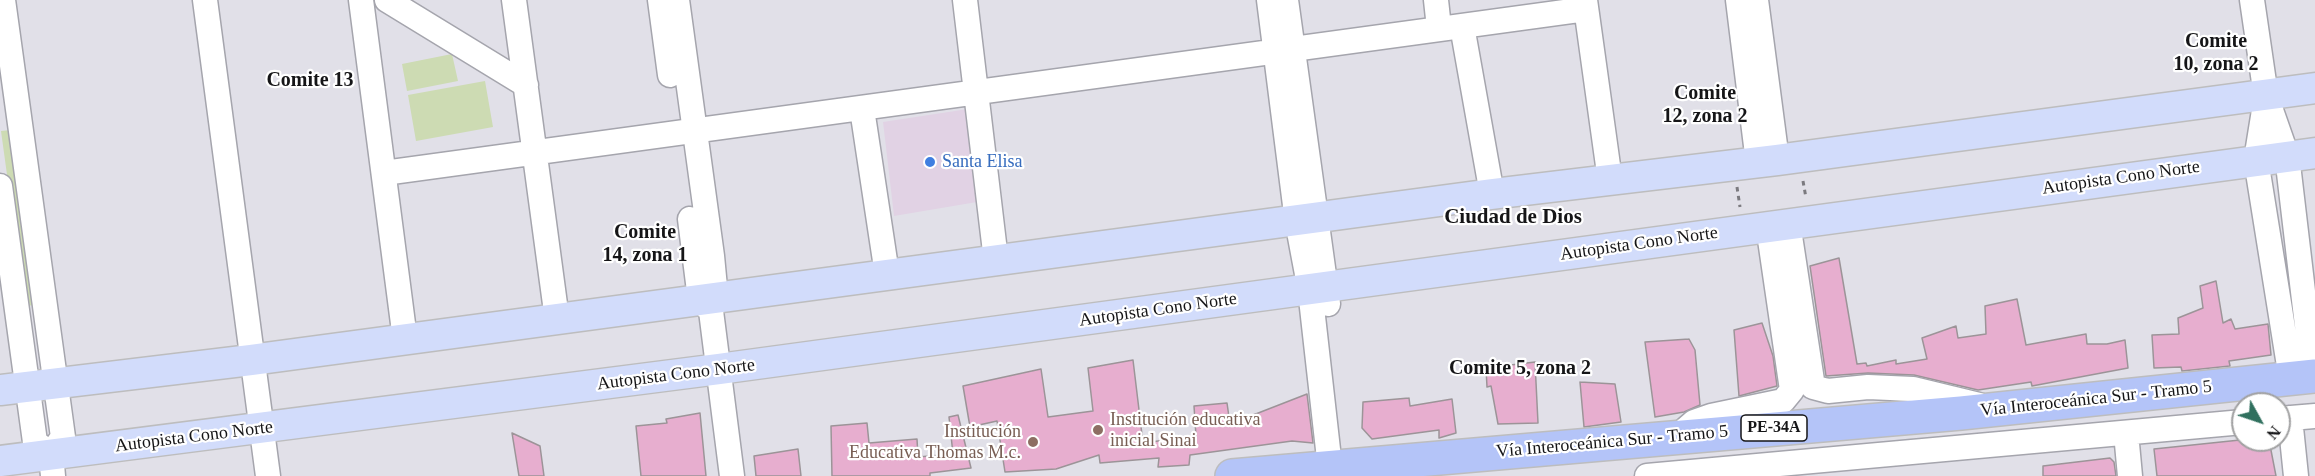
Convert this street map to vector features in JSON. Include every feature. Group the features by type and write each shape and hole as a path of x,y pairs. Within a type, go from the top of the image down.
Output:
{"highway":[{"name":"Vía Interoceánica Sur - Tramo 5","path":"1232,476 1339,472 1671,437 1996,410 2306,377"}],"main road":[{"path":"28,387 557,319 709,303 887,274 2315,88"},
{"name":"Autopista Cono Norte","path":"0,461 52,465 259,429 1318,289 2301,155"}],"street":[{"path":"3,0 28,387"},
{"path":"205,0 259,429 267,476"},
{"path":"361,0 405,339"},
{"path":"387,0 526,85"},
{"path":"514,0 557,319"},
{"path":"660,0 686,133 732,476"},
{"path":"677,0 686,133"},
{"path":"965,0 985,93"},
{"path":"981,0 985,93 1006,259"},
{"path":"1269,0 1284,51 1306,220 1318,289 1339,472"},
{"path":"1284,51 1286,0"},
{"path":"1436,0 1450,27 1492,194"},
{"path":"1738,0 1767,161"},
{"path":"1756,0 1767,161"},
{"path":"2252,0 2266,96 2256,160 2306,377"},
{"path":"384,173 985,93 1450,27 1585,5 1610,180"},
{"path":"2266,96 2301,155 2306,377"},
{"path":"862,108 887,274"},
{"path":"0,186 10,342 28,387 63,437 52,465"},
{"path":"1777,225 1813,387 1828,391 1868,387 1913,389 1996,410"},
{"path":"1640,476 1671,437 1694,422 1711,416 1783,401 1792,390 1777,225"},
{"path":"2291,418 2315,416"},
{"path":"1647,476 1796,469 2231,423"},
{"path":"2126,433 2130,476"},
{"path":"2291,452 2296,476"}],"path":[{"path":"1767,161 1777,225"},
{"path":"1767,161 1777,225"}],"shaded area":[{"name":"Santa Elisa","path":"968,109 977,202 894,216 883,122"}],"green space":[{"path":"452,54 458,81 407,91 402,64"},
{"path":"485,81 493,127 416,141 408,95"},
{"path":"11,130 35,305 25,306 1,131"}],"building":[{"path":"1839,258 1857,364 1866,363 1867,366 1896,360 1896,364 1927,359 1922,338 1956,326 1958,338 1986,334 1985,306 2017,299 2026,345 2086,334 2087,344 2107,344 2125,340 2128,368 2032,386 2031,382 1978,390 1914,375 1868,373 1826,376 1810,266"},
{"path":"2216,281 2223,323 2231,319 2235,329 2268,324 2271,355 2229,361 2230,366 2182,371 2181,367 2154,368 2152,335 2179,334 2178,318 2203,308 2200,286"},
{"path":"1762,323 1773,356 1777,386 1739,396 1734,330"},
{"path":"1689,339 1695,350 1700,405 1684,412 1655,417 1645,342"},
{"path":"1133,360 1143,443 1196,436 1194,406 1227,403 1230,424 1307,394 1313,443 1292,441 1190,455 1189,465 1158,467 1159,458 1100,463 1099,455 1056,469 1005,472 997,421 970,427 963,386 1041,369 1048,417 1093,411 1088,368"},
{"path":"1535,362 1538,423 1498,424 1491,386 1487,387 1486,368"},
{"path":"1580,382 1615,384 1621,422 1584,427"},
{"path":"1409,398 1410,406 1452,399 1456,433 1439,438 1439,430 1372,439 1362,428 1363,402"},
{"path":"700,413 706,476 641,476 636,426 667,423 666,419"},
{"path":"958,415 971,468 930,473 930,476 832,476 831,426 867,423 869,443 917,439 918,457 953,454 949,417"},
{"path":"512,433 540,446 544,476 519,476"},
{"path":"2231,441 2231,452 2271,452 2276,476 2157,476 2154,449"},
{"path":"798,449 801,476 756,476 754,456"},
{"path":"2110,458 2114,462 2116,476 2043,476 2043,466"}],"place":[{"name":"Santa Elisa","path":"930,162"},
{"name":"Institución educativa inicial Sinai","path":"1098,430"},
{"name":"Institución Educativa Thomas M.c.","path":"1033,442"}],"district":[{"name":"Comite 10, zona 2","path":"2216,54"},
{"name":"Comite 13","path":"310,81"},
{"name":"Comite 12, zona 2","path":"1706,106"},
{"name":"Ciudad de Dios","path":"1513,218"},
{"name":"Comite 14, zona 1","path":"645,244"},
{"name":"Comite 5, zona 2","path":"1520,369"}]}
